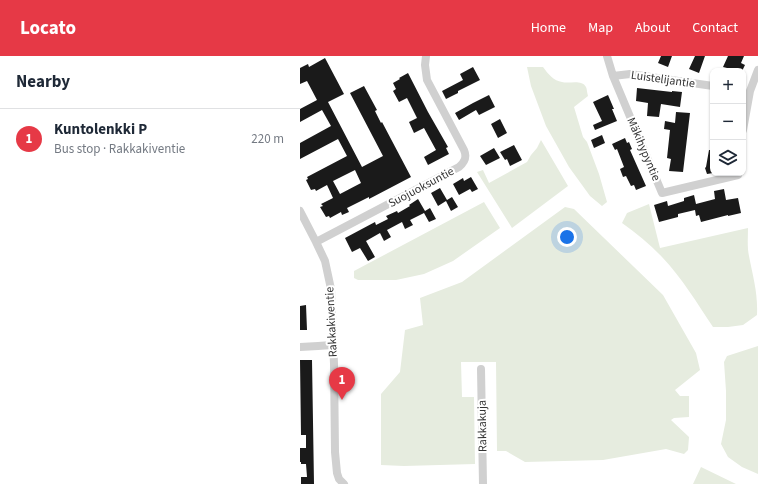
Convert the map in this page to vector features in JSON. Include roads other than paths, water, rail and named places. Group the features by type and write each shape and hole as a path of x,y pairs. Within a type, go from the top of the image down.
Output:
{"street":[{"name":"Suojuoksuntie","path":"316,242 459,167 464,161 466,157 464,150 427,80 425,65 426,56"},
{"name":"Mäkihypyntie","path":"607,56 613,76 662,192 730,176"},
{"path":"746,91 758,70"},
{"name":"Luistelijantie","path":"613,76 630,74 710,86"},
{"name":"Rakkakiventie","path":"300,211 324,261 331,289 336,466 339,479 344,484"},
{"path":"300,347 332,345"},
{"name":"Rakkakuja","path":"481,368 483,484"}],"place":[{"name":"Kuntolenkki P","path":"342,400"}]}
